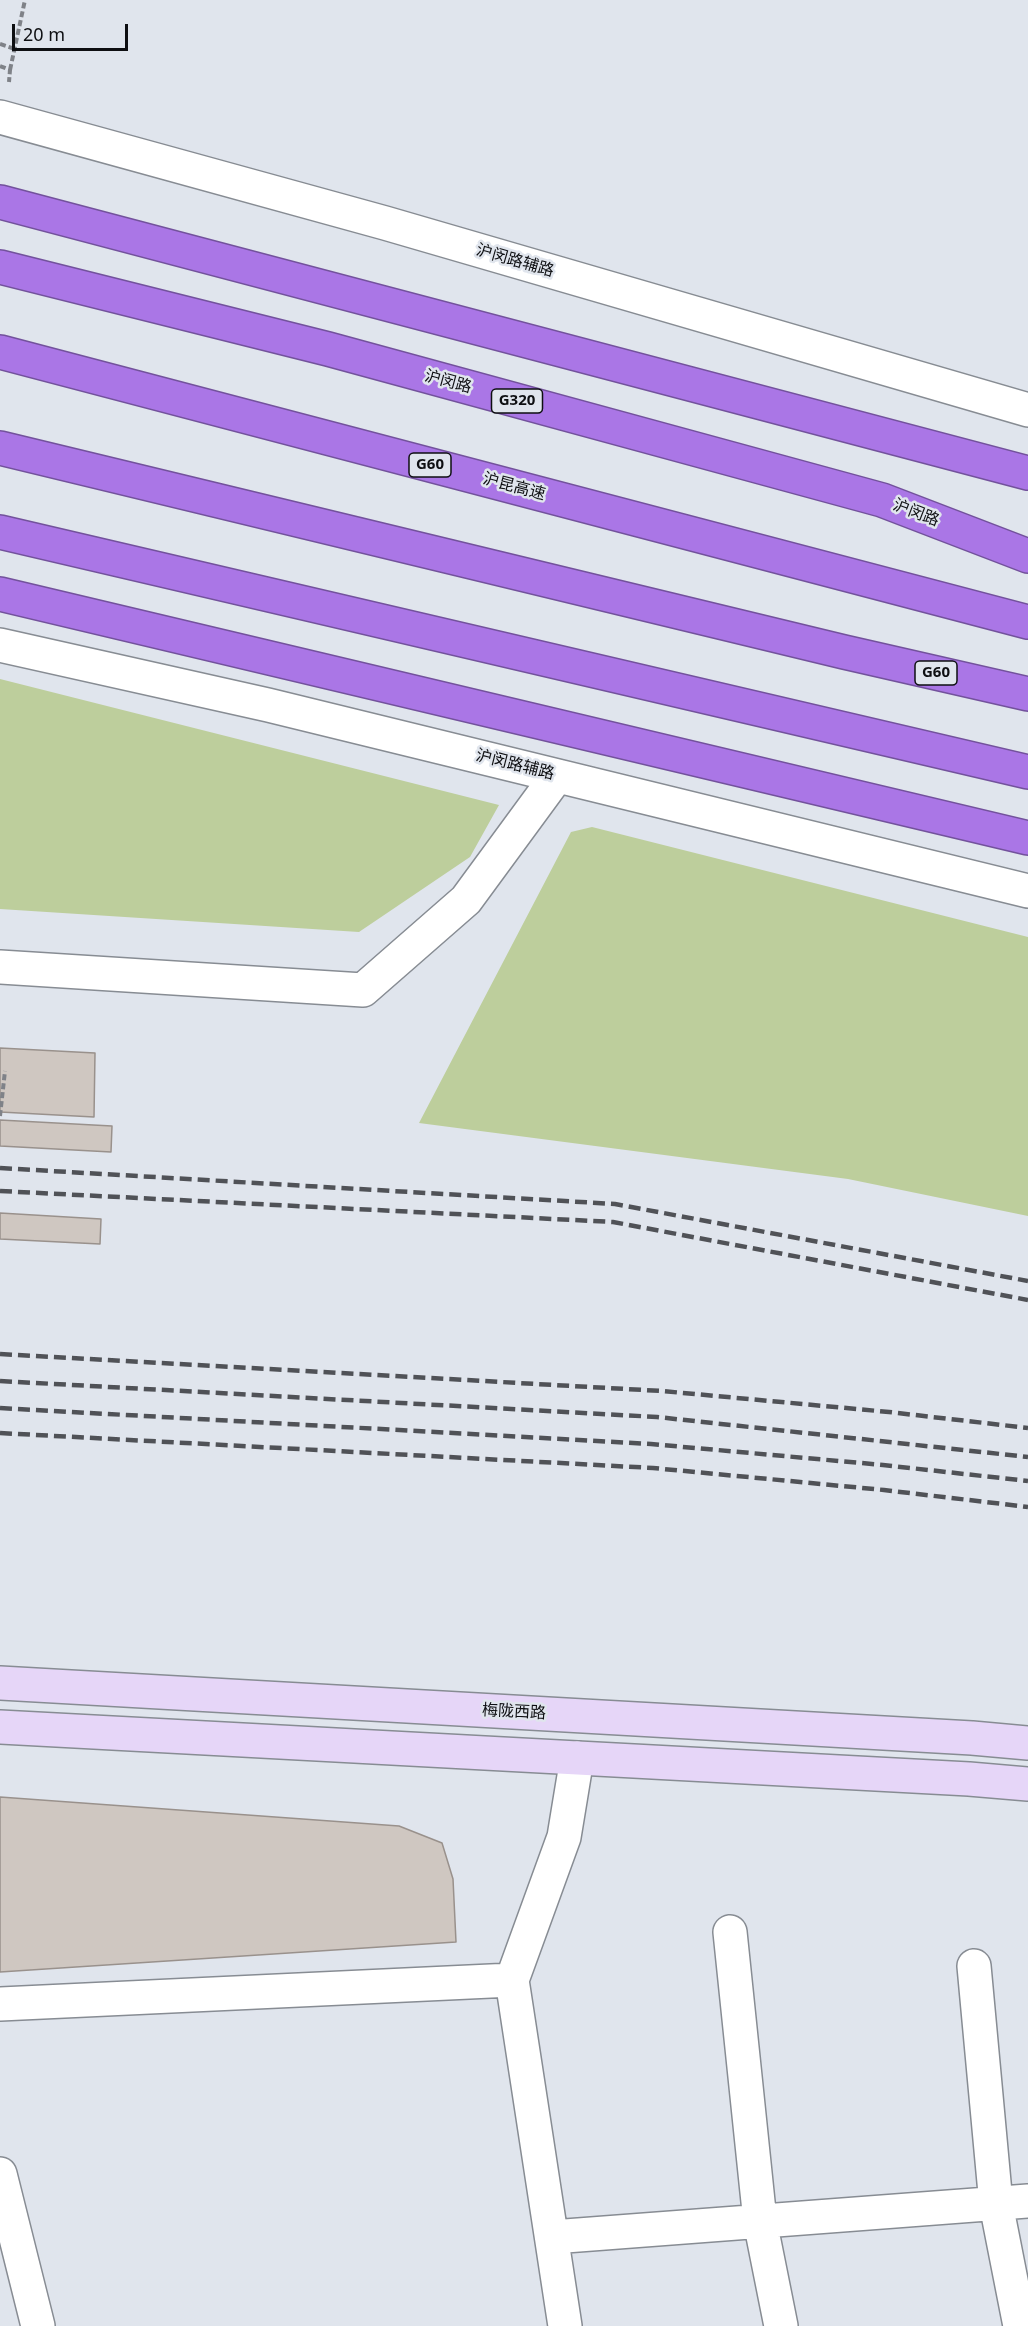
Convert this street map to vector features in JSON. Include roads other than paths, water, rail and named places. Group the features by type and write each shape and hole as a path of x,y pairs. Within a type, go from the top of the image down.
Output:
{"highway":[{"path":"0,202 1019,472"},
{"name":"沪闵路","path":"0,267 328,349 882,500 1028,556"},
{"name":"沪昆高速","path":"0,352 1028,622"},
{"name":"G60","path":"0,447 844,652 1028,694"},
{"path":"882,500 1028,536"},
{"path":"0,532 1024,772"},
{"path":"861,578 1028,604"},
{"path":"0,594 1027,837"},
{"path":"844,652 1028,711"}],"street":[{"name":"沪闵路辅路","path":"0,117 385,224 1028,410"},
{"name":"沪闵路辅路","path":"0,645 268,705 1028,891"},
{"path":"0,967 363,990 466,900 557,776"},
{"name":"梅陇西路","path":"0,1683 1028,1743"},
{"path":"0,1727 1028,1784"},
{"path":"565,2326 512,1980 564,1838 577,1758"},
{"path":"730,1932 760,2221 781,2326"},
{"path":"974,1966 1012,2202 1020,2326"},
{"path":"0,2004 512,1980"},
{"path":"0,2174 38,2326"},
{"path":"552,2237 1012,2202"}],"railway":[{"path":"0,1168 615,1204 1028,1281"},
{"path":"0,1191 613,1222 1028,1300"},
{"path":"0,1354 662,1391 889,1412 1028,1428"},
{"path":"0,1381 657,1417 1028,1457"},
{"path":"0,1408 651,1444 1028,1481"},
{"path":"0,1433 653,1468 884,1490 1028,1507"}]}
